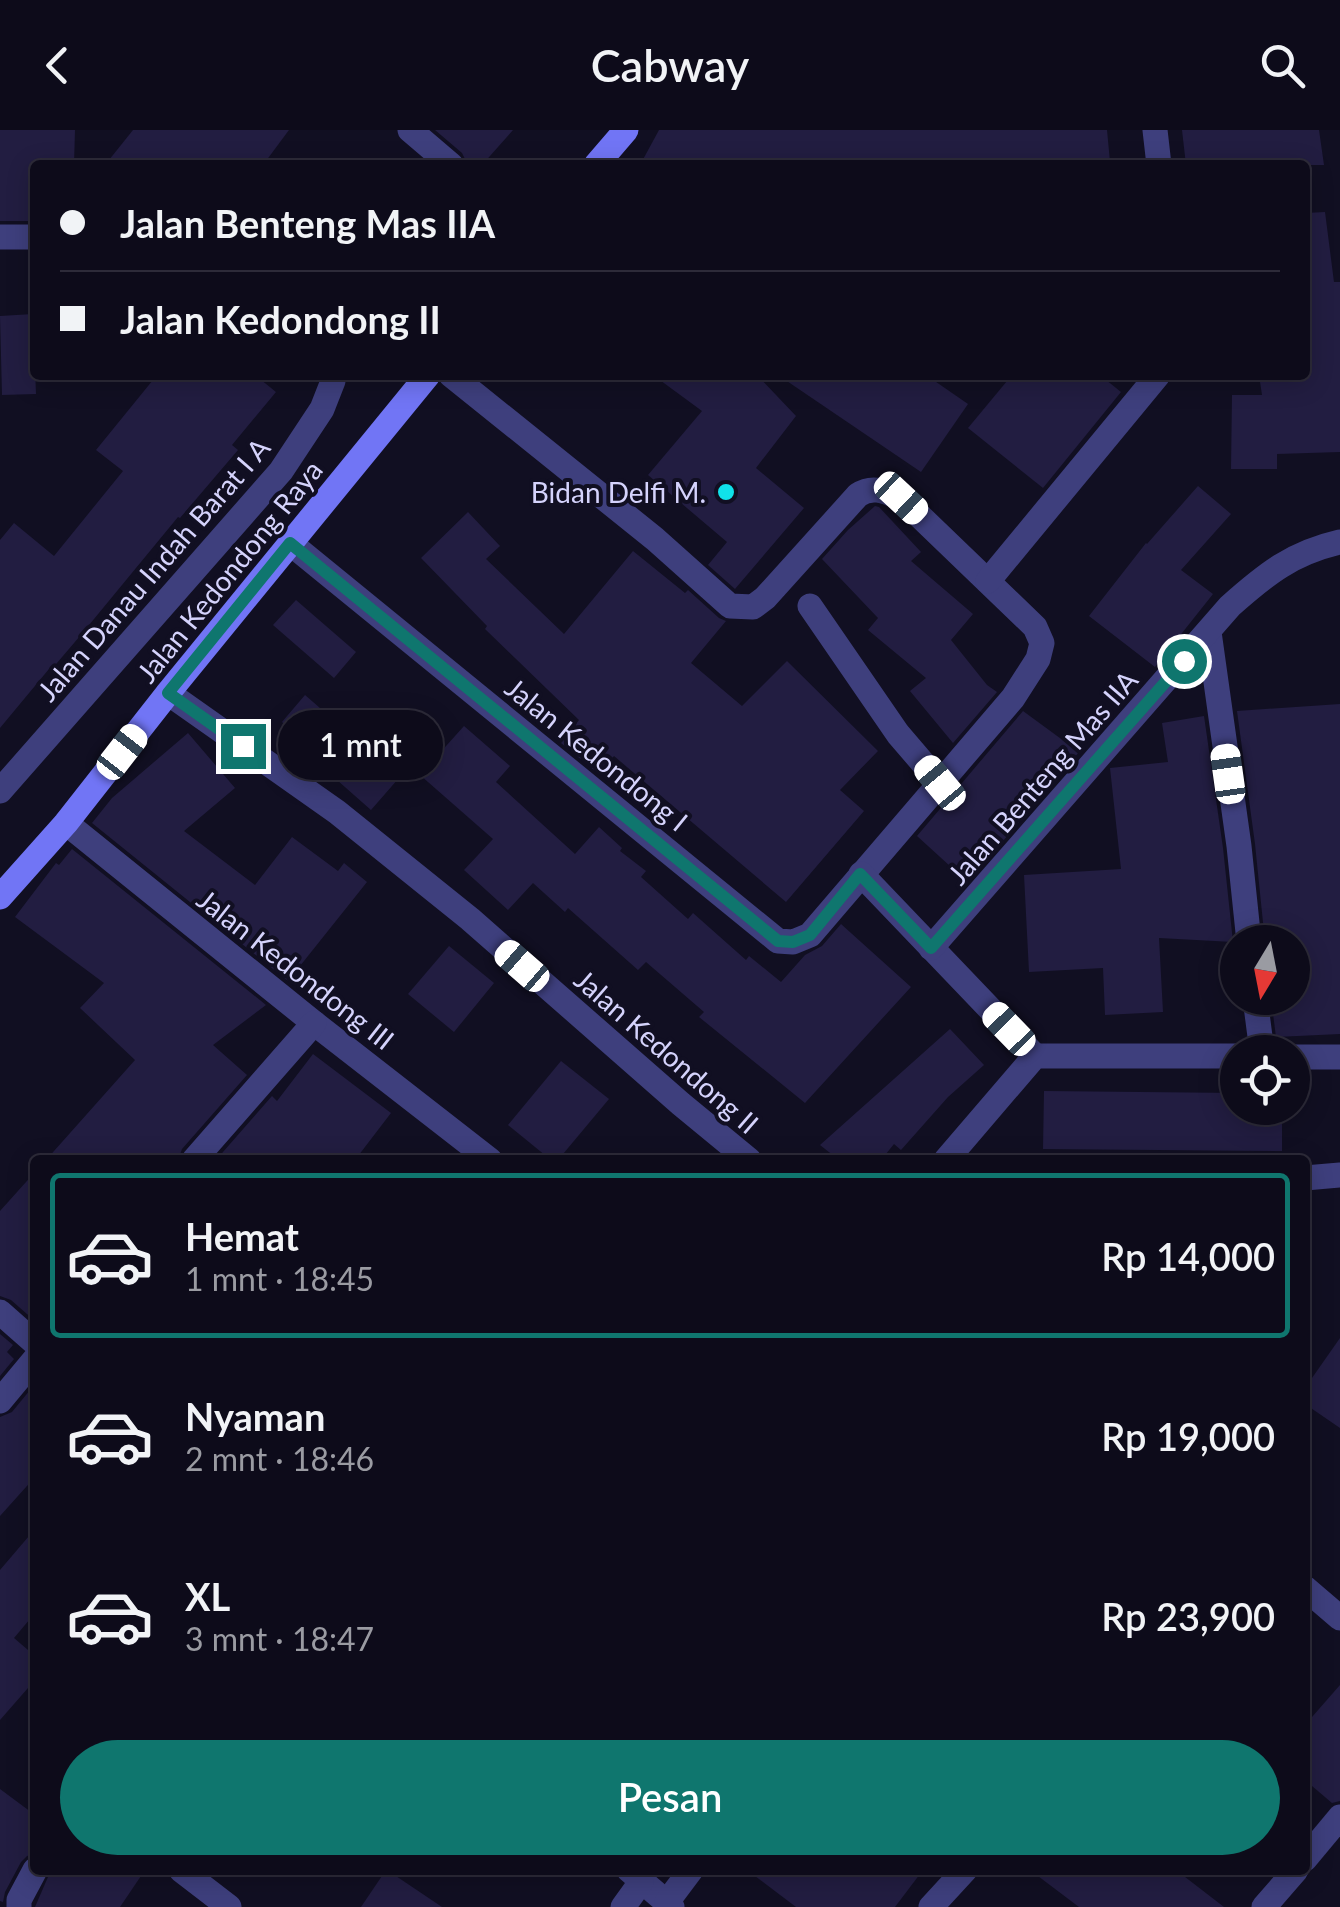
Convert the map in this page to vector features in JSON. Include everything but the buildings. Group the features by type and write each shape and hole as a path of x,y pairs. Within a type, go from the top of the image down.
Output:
{"street":[{"path":"410,130 445,160"},
{"path":"600,160 626,130"},
{"path":"1155,130 1159,160"},
{"path":"0,236 30,237"},
{"name":"Jalan Danau Indah Barat I A","path":"0,791 281,471 322,409 331,380"},
{"name":"Jalan Kedondong Raya","path":"0,896 66,824 424,380"},
{"path":"456,380 640,527 730,606 753,607 866,490 901,498 988,581 1154,380"},
{"name":"Jalan Benteng Mas IIA","path":"931,948 1230,606 1266,573 1312,548 1340,542"},
{"name":"Jalan Kedondong I","path":"290,543 778,941 793,942 810,935 1013,698 1038,659 1042,643 1035,627 988,581"},
{"path":"810,606 898,734 940,783"},
{"path":"1208,632 1247,925"},
{"name":"Jalan Kedondong II","path":"168,693 337,812 470,920 743,1155"},
{"name":"Jalan Kedondong III","path":"66,824 484,1155"},
{"path":"860,874 1036,1056 1220,1056"},
{"path":"198,1155 314,1023"},
{"path":"950,1155 1036,1056"},
{"path":"1310,1057 1340,1057"},
{"path":"452,1155 466,1140"},
{"path":"1310,1178 1340,1175"},
{"path":"0,1312 30,1339"},
{"path":"0,1401 30,1366"},
{"path":"1310,1592 1340,1618"},
{"path":"1310,1853 1340,1818"},
{"path":"19,1907 32,1875"},
{"path":"188,1875 230,1907"},
{"path":"623,1907 635,1876 669,1904 688,1875"},
{"path":"931,1907 960,1875"},
{"path":"1264,1907 1291,1875"}],"place":[{"name":"Bidan Delfi M.","path":"726,492"}],"route":[{"path":"243,746 168,693 290,543 778,941 793,942 810,935 860,874 931,948 1184,661"}]}
